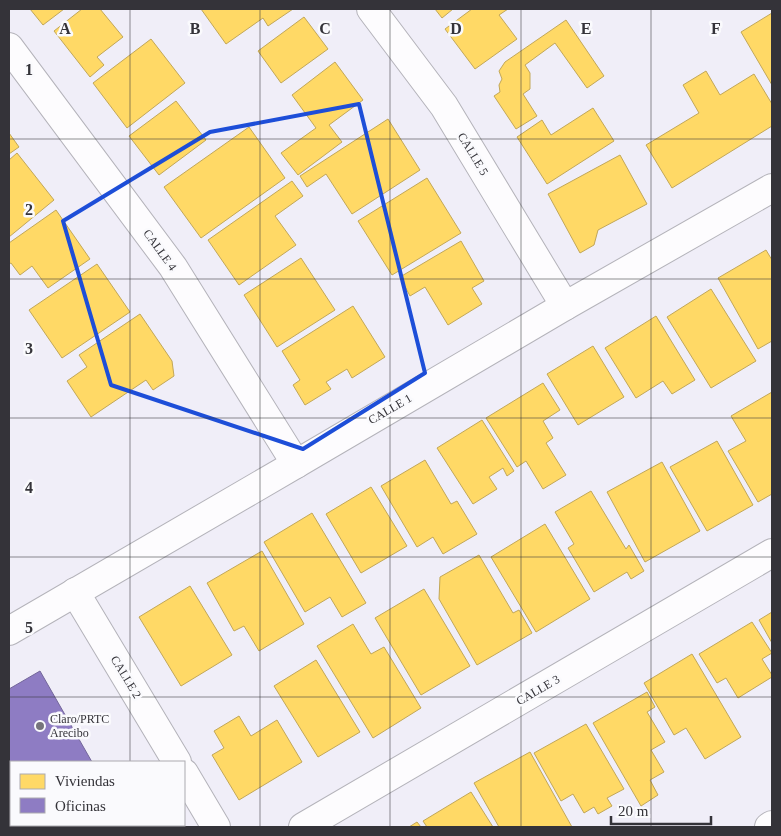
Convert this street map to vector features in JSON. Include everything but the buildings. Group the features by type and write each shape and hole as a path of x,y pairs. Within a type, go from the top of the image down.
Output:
{"street":[{"name":"CALLE 5","path":"371,9 444,106 565,306"},
{"name":"CALLE 4","path":"9,47 173,267 296,464"},
{"name":"CALLE 1","path":"9,631 565,306 772,188"},
{"name":"CALLE 3","path":"303,827 772,553"},
{"name":"CALLE 2","path":"75,592 176,761"},
{"path":"185,775 216,827"},
{"path":"769,827 772,824"}],"highlighted area":[{"path":"359,104 425,373 303,449 111,385 63,221 210,132"}],"place":[{"name":"Claro/PRTC Arecibo","path":"40,726"}]}
